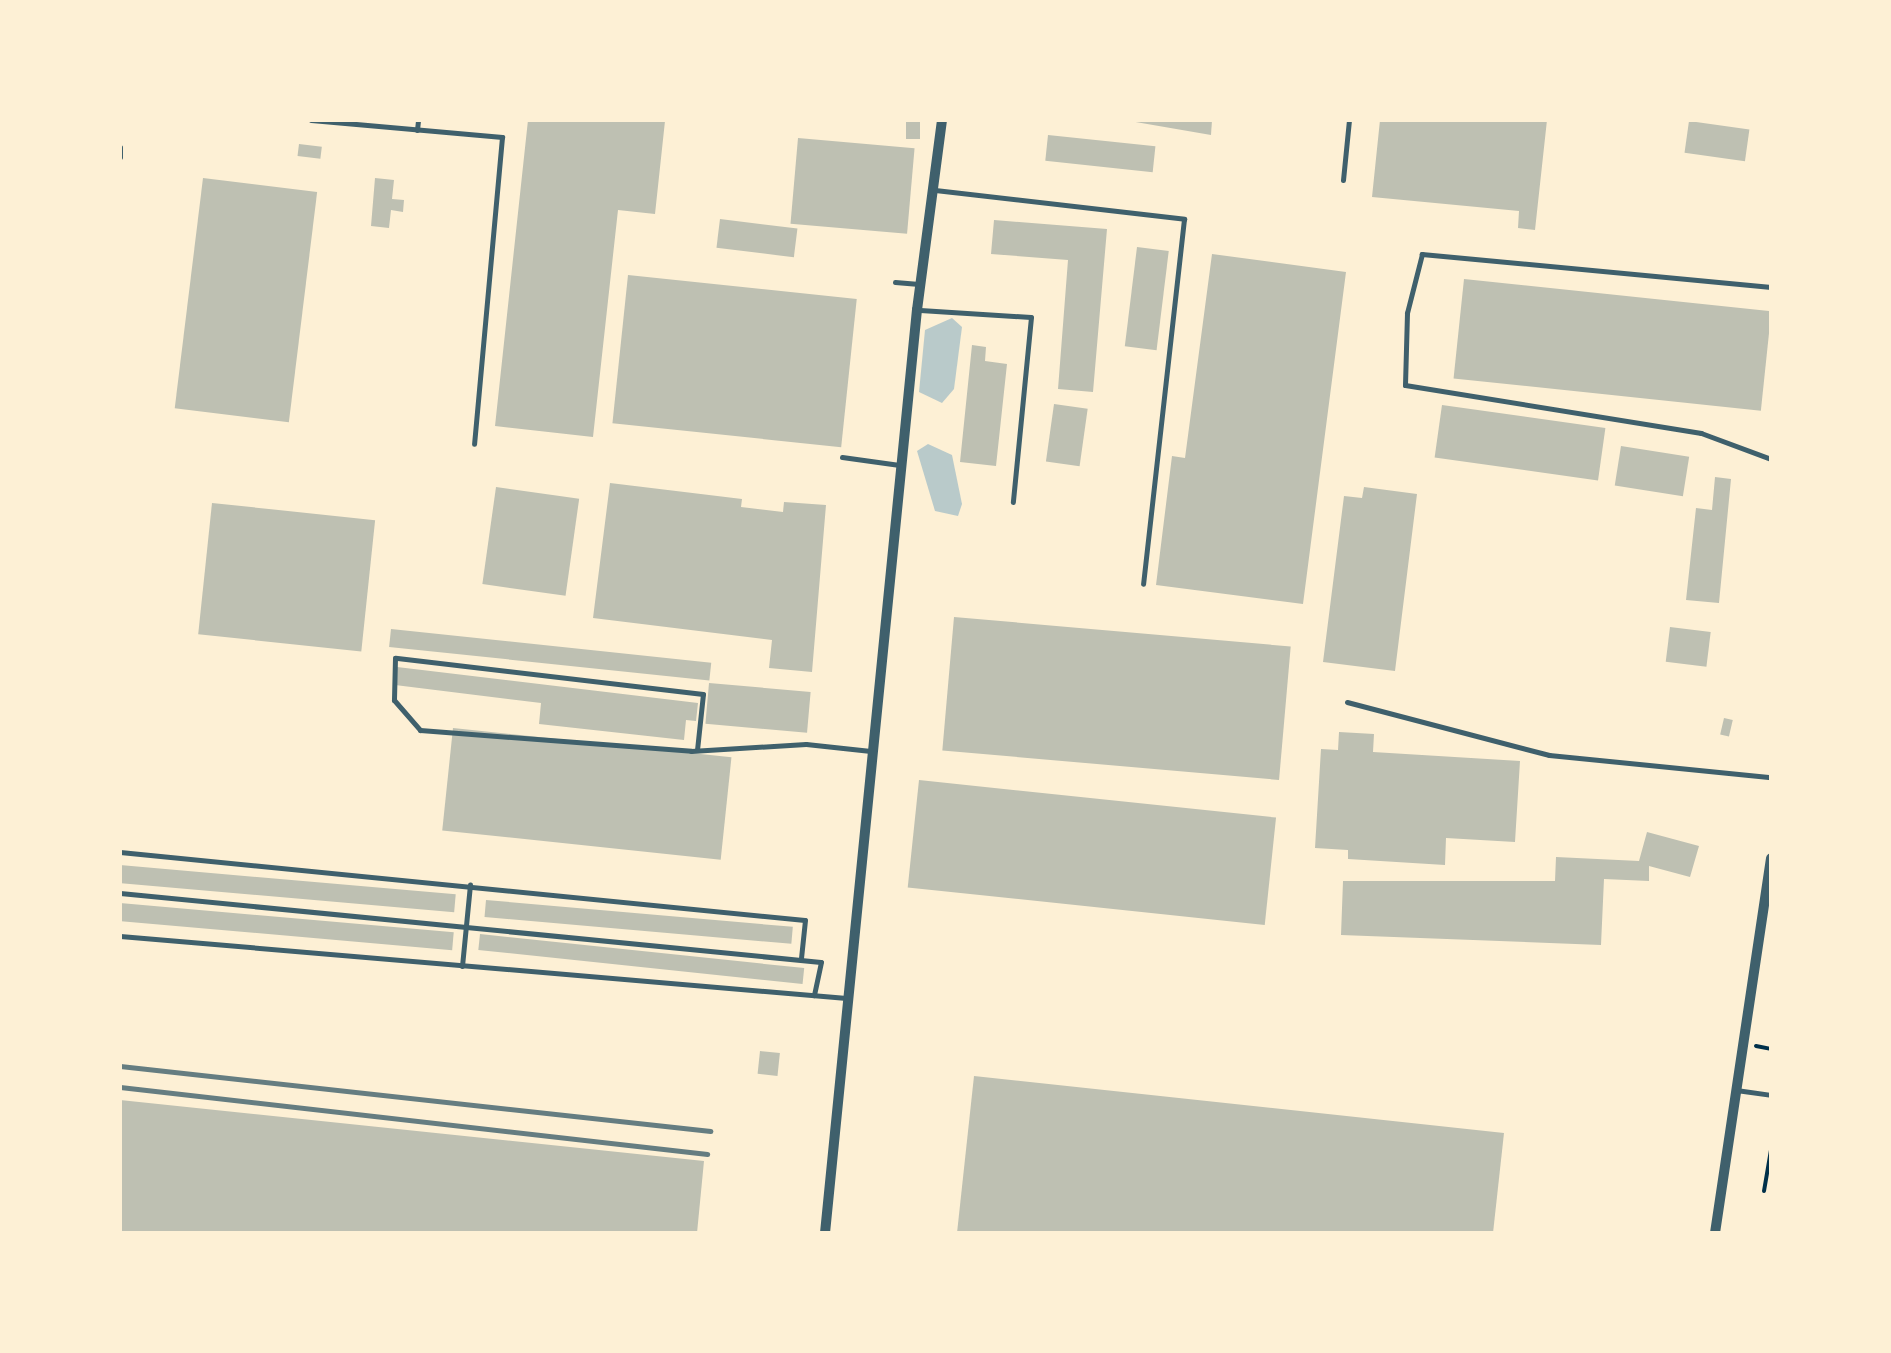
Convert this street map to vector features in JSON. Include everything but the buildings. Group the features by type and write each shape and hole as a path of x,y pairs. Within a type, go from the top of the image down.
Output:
{"street":[{"path":"825,1233 917,310 942,120"},
{"path":"1715,1233 1771,858"}],"lane":[{"path":"311,120 502,137 474,444"},
{"path":"417,130 418,120"},
{"path":"1343,180 1348,120"},
{"path":"120,146 120,158"},
{"path":"930,189 1184,220 1143,584"},
{"path":"1771,287 1422,254 1407,313 1406,384 1701,433 1771,458"},
{"path":"894,282 920,284"},
{"path":"917,310 1031,318 1012,502"},
{"path":"842,458 902,466"},
{"path":"697,750 703,694 395,658 394,700 420,730 697,750 806,744 874,752"},
{"path":"1346,702 1549,755 1771,777"},
{"path":"120,852 805,920 800,960"},
{"path":"462,966 470,884"},
{"path":"120,893 466,922 821,962 814,995"},
{"path":"120,936 849,998"},
{"path":"1736,1090 1771,1095"}],"path":[{"path":"1764,1192 1771,1150"}],"shaded area":[{"path":"952,318 962,327 954,389 942,403 919,392 925,330"},
{"path":"928,444 952,455 962,504 958,516 935,511 917,451"}],"railway":[{"path":"120,1066 710,1131"},
{"path":"120,1087 707,1154"}]}
